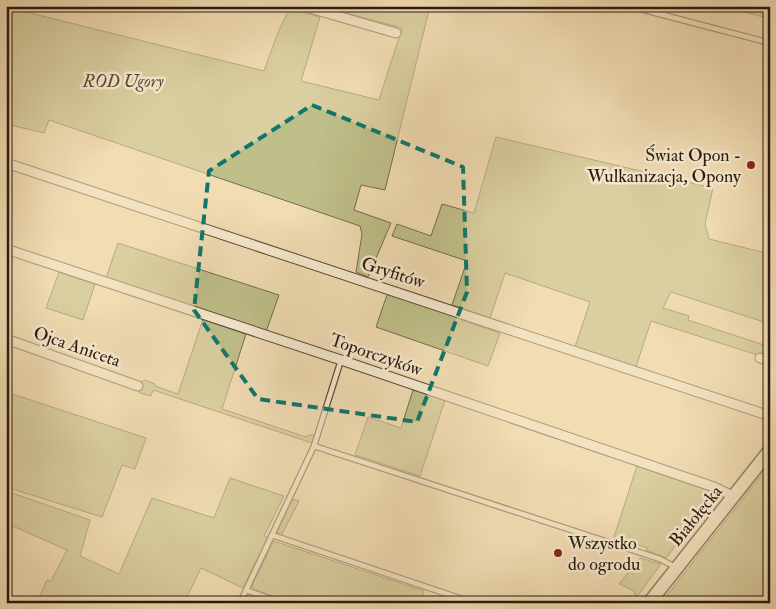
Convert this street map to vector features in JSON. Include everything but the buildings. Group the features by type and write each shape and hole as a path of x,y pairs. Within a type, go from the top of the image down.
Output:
{"street":[{"path":"302,6 396,33"},
{"name":"Gryfitów","path":"6,163 770,416"},
{"name":"Toporczyków","path":"6,250 341,360 714,487 733,496"},
{"name":"Ojca Aniceta","path":"6,340 138,386"},
{"path":"760,358 770,361"},
{"name":"Białołęcka","path":"649,603 770,450"}],"lane":[{"path":"629,6 770,43"},
{"path":"240,603 314,446 341,360"},
{"path":"314,446 641,553 676,568"},
{"path":"272,535 474,603"},
{"path":"246,590 282,603"}],"highlighted area":[{"path":"312,105 463,167 467,292 417,422 258,399 194,310 209,171"}],"green space":[{"name":"ROD Ugory","path":"318,6 430,6 385,190 361,185 354,210 391,223 368,277 356,272 362,234 360,226 49,120 44,133 6,124 6,7 264,71 280,29 287,13 291,9 320,17 301,81 379,100 402,28"},
{"path":"723,6 770,6 770,19"},
{"path":"496,137 713,188 705,224 709,239 770,254 770,324 671,292 663,308 689,316 688,320 770,347 770,359 651,321 636,367 575,347 590,302 505,273 490,318 452,305 467,261 392,236 397,224 431,236 442,204 474,213"},
{"path":"118,243 279,295 266,332 106,278"},
{"path":"59,272 95,284 83,320 46,308"},
{"path":"388,292 462,316 461,320 500,333 488,366 376,327"},
{"path":"203,319 246,334 222,409 306,437 312,434 315,436 312,443 153,390 151,396 140,393 141,382 145,380 155,384 155,386 178,394"},
{"path":"413,390 445,400 420,476 355,455 368,417 401,428"},
{"path":"6,392 146,438 135,469 122,465 102,517 6,487"},
{"path":"770,464 770,603 661,603"},
{"path":"637,466 717,493 666,558 646,550 648,548 614,537"},
{"path":"230,478 284,496 264,536 268,538 243,588 201,568 184,603 37,603 47,580 51,581 67,550 6,523 6,491 90,520 80,556 119,574 152,498 214,518"},
{"path":"292,499 299,501 281,536 276,530"},
{"path":"274,541 424,591 420,603 291,603 254,590 252,585"},
{"path":"640,558 661,564 636,598 634,591 619,584"}],"place":[{"name":"Świat Opon - Wulkanizacja, Opony","path":"751,165"},
{"name":"Wszystko do ogrodu","path":"558,553"}]}
